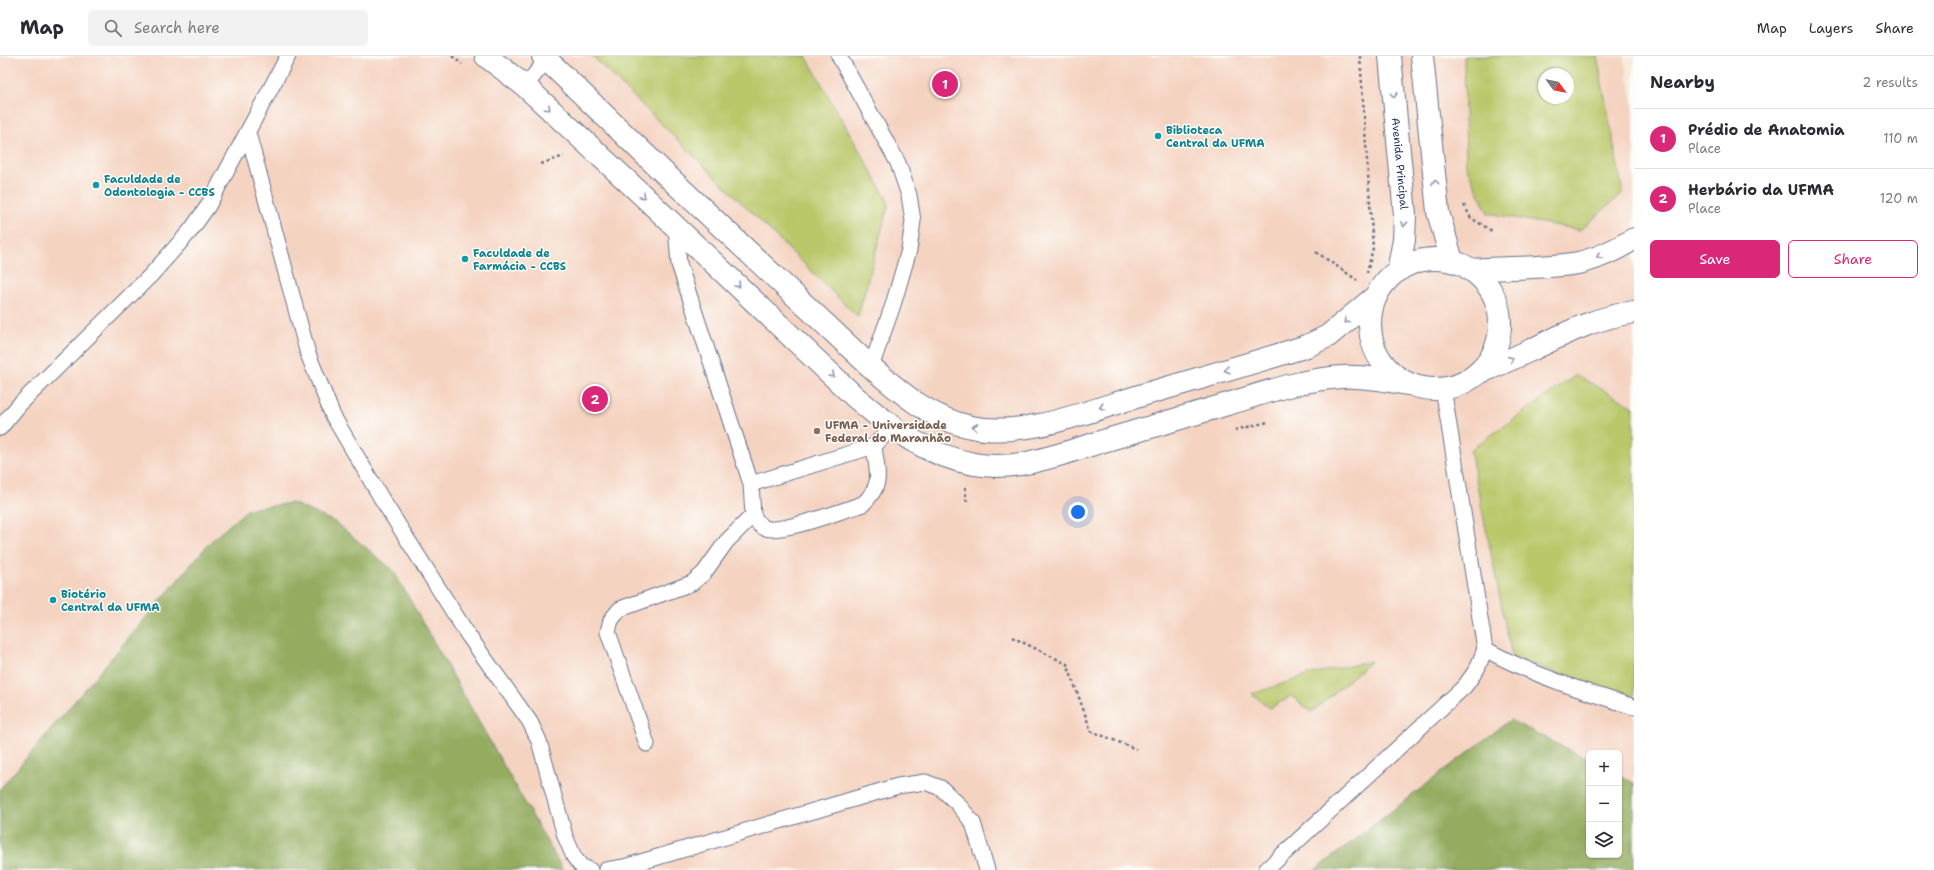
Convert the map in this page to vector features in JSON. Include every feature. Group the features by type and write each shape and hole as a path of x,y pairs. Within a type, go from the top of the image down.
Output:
{"street":[{"path":"486,56 524,86 676,227 855,397 891,428 925,449 951,459 975,465 1000,466 1046,459 1263,393 1311,381 1364,377 1426,388 1443,388 1457,385 1572,329 1616,315 1634,312"},
{"name":"Avenida Principal","path":"1390,56 1405,215 1404,240 1398,271"},
{"path":"1422,56 1438,212 1461,265 1485,283 1495,301 1499,321 1497,341 1489,360 1475,375"},
{"path":"547,57 661,170 895,388 923,409 946,420 972,427 993,429 1021,428 1045,424 1307,346 1328,336 1368,289 1385,282 1398,271 1415,262 1433,259 1461,265 1549,266 1579,263 1615,250 1634,239"},
{"path":"1368,289 1371,337 1378,356 1391,372 1408,384"}],"lane":[{"path":"0,428 19,405 151,275 181,242 208,206 288,56"},
{"path":"840,56 898,163 909,195 913,221 909,250 893,305 871,367"},
{"path":"524,86 547,57"},
{"path":"248,133 308,354 333,416 383,501 468,635 530,722 539,741 565,836 574,857 581,866 590,870"},
{"path":"676,227 679,264 751,484 753,515 759,524 766,528 781,529 863,504 872,495 878,483 874,446"},
{"path":"1266,870 1465,686 1478,669 1485,649 1443,388"},
{"path":"751,484 874,446 891,428"},
{"path":"647,744 608,632 611,620 620,610 692,583 704,573 726,542 753,515"},
{"path":"1485,649 1512,664 1573,688 1634,707"},
{"path":"606,870 624,867 898,786 925,782 941,788 958,804 973,823 988,870"}],"path":[{"path":"1360,56 1373,248 1367,273 1364,277"},
{"path":"541,164 564,156"},
{"path":"1316,252 1368,289"},
{"path":"964,484 967,504"},
{"path":"1012,637 1067,664 1091,731 1136,749"}],"shaded area":[{"name":"UFMA - Universidade Federal do Maranhão","path":"0,56 1624,56 1634,110 1634,870 0,870"}],"green space":[{"path":"592,56 806,56 889,203 858,317"},
{"path":"1464,56 1597,56 1623,193 1580,230 1488,213 1466,166"},
{"path":"1576,375 1634,407 1634,700 1512,657 1470,450"},
{"path":"292,503 335,522 393,570 563,870 0,870 0,789 211,541 248,509"},
{"path":"1371,661 1312,712 1291,696 1270,708 1252,694 1312,674"},
{"path":"1510,720 1586,758 1586,858 1622,858 1622,777 1634,783 1634,870 1315,870"}],"place":[{"name":"Prédio de Anatomia","path":"945,84"},
{"name":"Biblioteca Central da UFMA","path":"1158,136"},
{"name":"Faculdade de Odontologia - CCBS","path":"96,185"},
{"name":"Faculdade de Farmácia - CCBS","path":"465,259"},
{"name":"Herbário da UFMA","path":"595,399"},
{"name":"UFMA - Universidade Federal do Maranhão","path":"817,431"},
{"name":"Biotério Central da UFMA","path":"53,600"}]}
